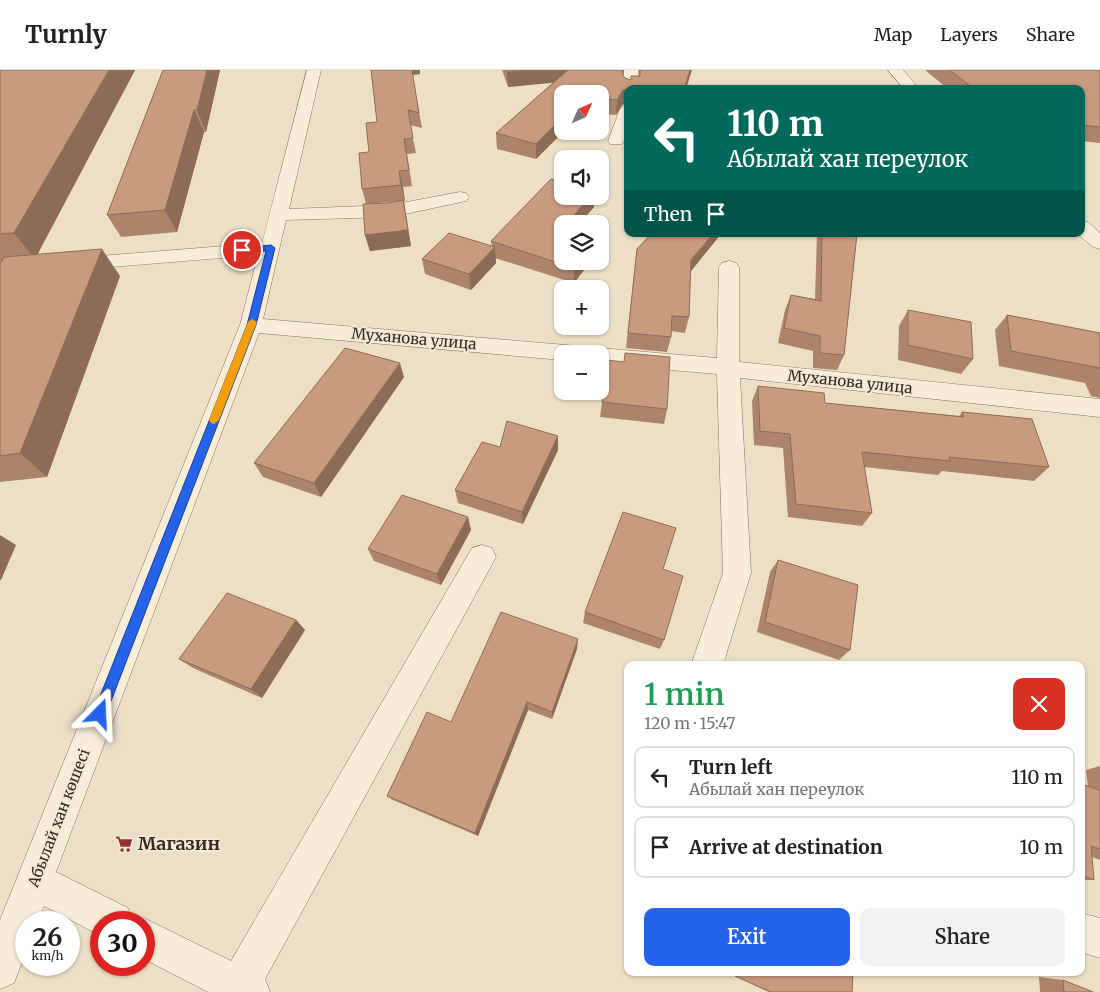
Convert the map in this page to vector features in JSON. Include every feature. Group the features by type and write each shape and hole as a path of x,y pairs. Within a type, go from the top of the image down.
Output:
{"street":[{"name":"Абылай хан көшесі","path":"0,969 251,325 314,70"},
{"path":"630,85 631,70"},
{"path":"895,70 908,85"},
{"path":"616,141 624,120"},
{"path":"279,215 391,211 460,197"},
{"path":"1085,230 1100,243"},
{"path":"0,270 271,248"},
{"path":"707,661 737,573 728,369 729,267"},
{"name":"Муханова улица","path":"251,325 554,352"},
{"name":"Муханова улица","path":"609,357 724,367 728,369 1100,408"},
{"path":"155,944 244,989 482,557"},
{"path":"34,881 93,911"},
{"path":"1085,933 1100,938"}],"building":[{"path":"0,70 109,70 14,233 0,234"},
{"path":"163,70 207,70 197,110 194,110 165,210 107,215"},
{"path":"371,70 412,70 419,113 408,110 413,138 404,139 409,170 399,171 401,185 362,189 359,153 369,152 366,123 377,122"},
{"path":"507,70 531,70 507,72"},
{"path":"568,70 623,70 622,74 625,78 631,80 631,76 640,76 640,70 690,70 685,85 624,85 624,90 617,100 609,100 609,85 554,85 554,126 536,144 496,133"},
{"path":"950,70 1100,70 1100,127 1085,125 1085,85 969,85"},
{"path":"551,179 554,180 554,205 583,205 574,215 554,215 554,261 491,241"},
{"path":"403,200 408,230 365,235 363,204"},
{"path":"449,233 495,247 469,274 422,259"},
{"path":"648,237 710,237 691,260 689,317 672,316 671,337 628,333 637,249"},
{"path":"822,237 857,237 844,355 820,353 820,336 784,328 791,295 821,301"},
{"path":"102,249 20,453 0,456 0,264 4,257"},
{"path":"908,310 971,322 973,359 908,345"},
{"path":"1007,315 1100,333 1100,368 1011,351"},
{"path":"345,348 400,363 314,483 254,463"},
{"path":"625,353 670,357 667,409 602,402 602,400 609,400 609,360 624,362"},
{"path":"758,386 824,393 825,403 964,417 962,412 1032,419 1049,467 949,457 950,461 862,452 872,513 796,504 790,434 760,431"},
{"path":"507,421 558,436 522,512 455,490 482,442 500,447"},
{"path":"402,495 468,517 437,574 368,549"},
{"path":"623,512 676,528 663,569 683,576 664,640 585,612"},
{"path":"778,560 858,585 850,650 765,622"},
{"path":"227,593 296,620 251,689 179,659"},
{"path":"501,612 578,639 552,712 527,702 475,833 387,796 427,712 451,722"},
{"path":"1085,785 1100,790 1100,849 1091,846 1094,880 1085,877"},
{"path":"735,976 853,976 852,992 771,992"},
{"path":"1063,980 1093,992 1064,992"}],"slow traffic":[{"path":"214,420 252,322"}],"place":[{"name":"Магазин","path":"124,844"}],"route":[{"path":"100,714 251,325 271,248 242,250"}]}
